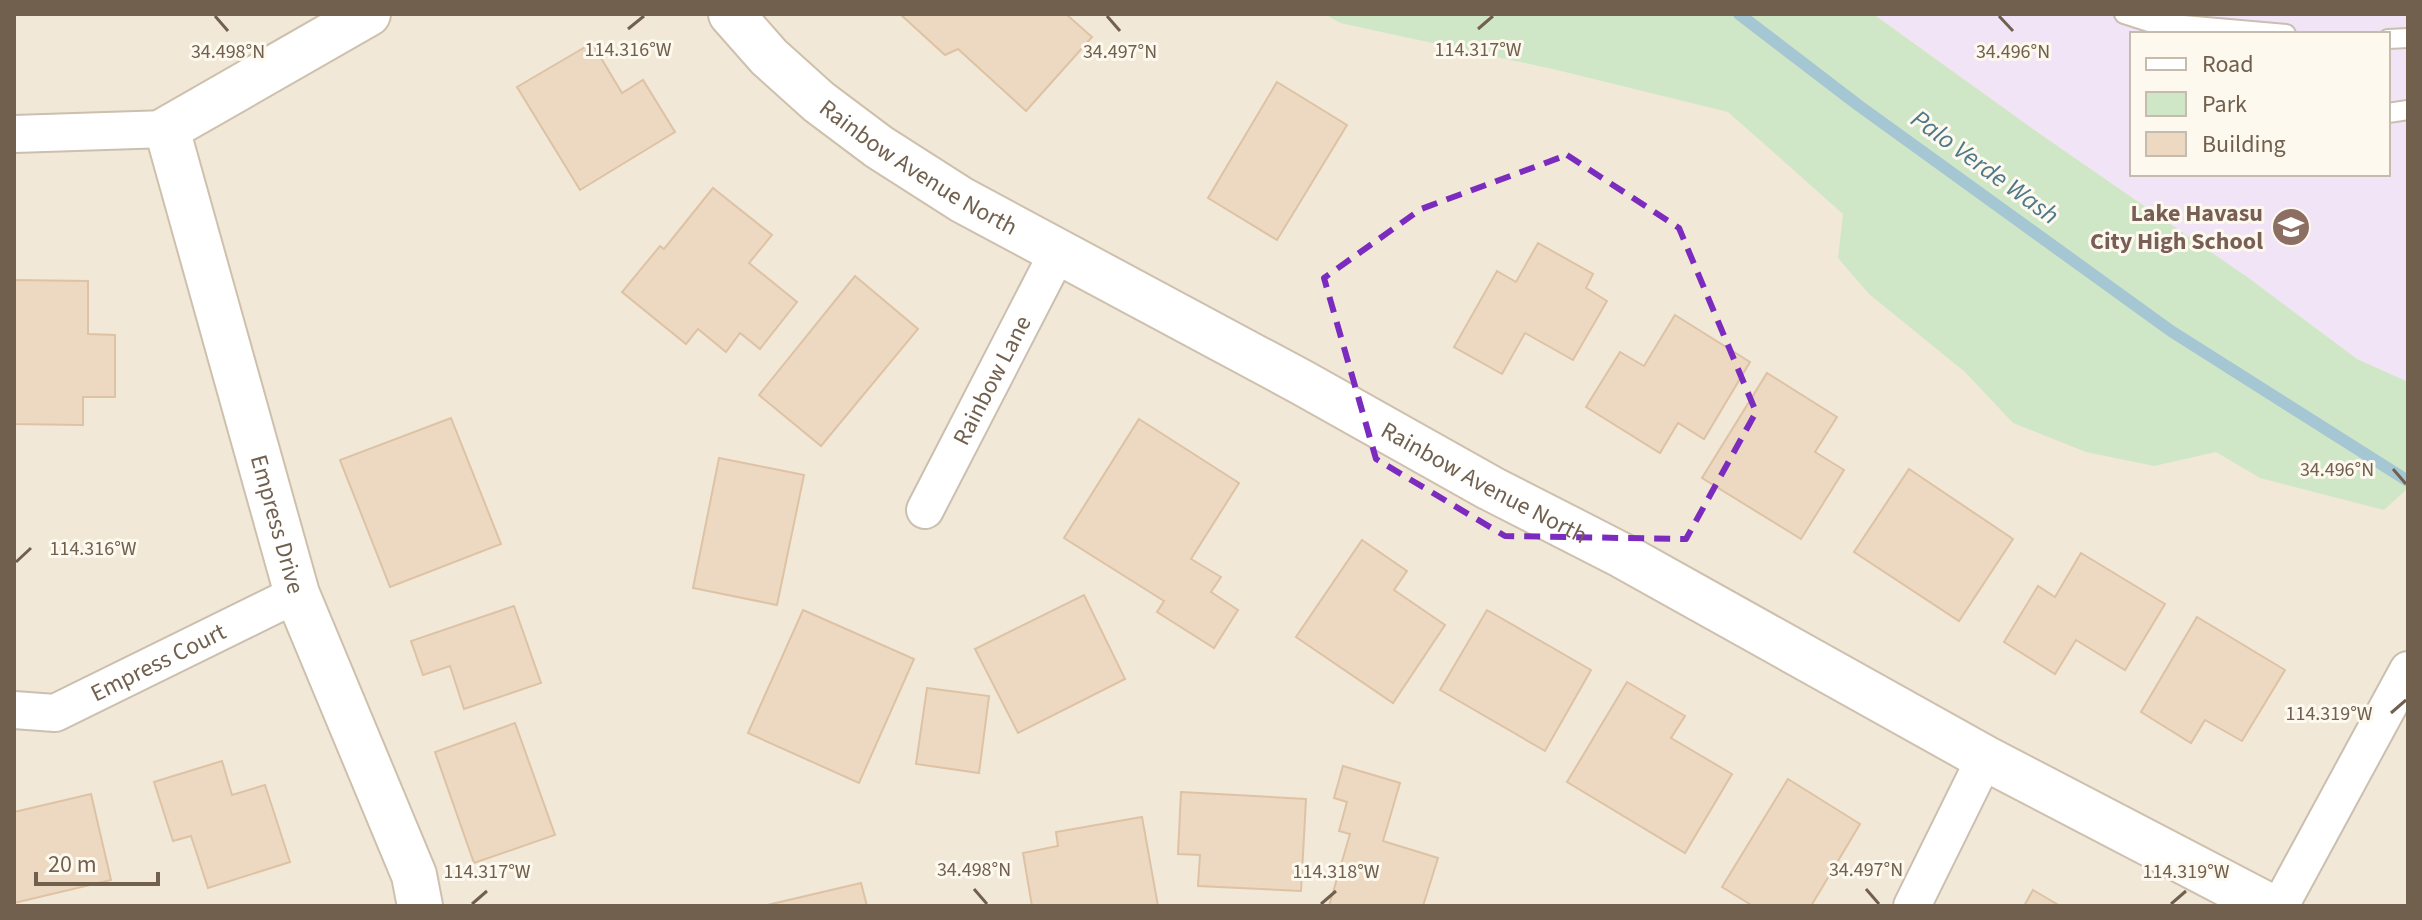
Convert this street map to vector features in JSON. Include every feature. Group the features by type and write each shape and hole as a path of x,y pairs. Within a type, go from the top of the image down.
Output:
{"street":[{"path":"14,134 167,129 368,14"},
{"name":"Rainbow Avenue North","path":"731,14 769,57 819,102 879,147 962,200 1303,383 1490,488 1637,564 1985,758 2269,906"},
{"name":"Empress Drive","path":"167,129 297,594 414,875 420,906"},
{"name":"Rainbow Lane","path":"925,510 1058,252"},
{"name":"Empress Court","path":"14,710 55,713 297,594"},
{"path":"2280,906 2408,670"},
{"path":"1912,906 1985,758"}],"lane":[{"path":"2124,14 2149,22 2256,32"}],"highlighted area":[{"path":"1567,155 1679,228 1756,412 1686,539 1505,536 1376,459 1324,278 1421,209"}],"shaded area":[{"path":"14,14 2408,14 2408,906 14,906"},
{"name":"Lake Havasu City High School","path":"1874,14 2408,14 2408,382 2357,359 2258,285"}],"green space":[{"path":"1325,14 1873,14 2250,279 2357,359 2408,382 2408,488 2384,510 2260,478 2216,452 2154,466 2086,452 2013,423 1965,372 1869,294 1838,258 1843,214 1728,112 1557,70 1340,23"}],"building":[{"path":"900,14 1066,14 1092,37 1026,111 958,49 945,55"},
{"path":"592,43 622,93 643,80 675,132 580,190 517,87"},
{"path":"1277,82 1347,125 1277,240 1208,198"},
{"path":"713,188 772,235 749,263 797,302 760,349 740,333 726,352 698,329 686,344 622,292 660,246 664,249"},
{"path":"1538,243 1593,274 1586,288 1607,301 1573,360 1525,333 1502,374 1454,347 1497,271 1516,282"},
{"path":"855,276 918,329 821,446 759,395"},
{"path":"14,280 88,281 88,334 115,335 115,397 83,397 83,425 14,424"},
{"path":"1675,315 1750,362 1704,439 1678,423 1660,453 1586,407 1620,352 1644,366"},
{"path":"1767,373 1837,417 1815,452 1844,470 1801,539 1702,478"},
{"path":"451,418 501,544 390,587 340,460"},
{"path":"1139,419 1239,483 1191,559 1221,577 1211,592 1238,610 1214,648 1157,612 1164,601 1064,538"},
{"path":"719,458 804,475 777,605 693,588"},
{"path":"1909,469 2013,539 1959,621 1854,552"},
{"path":"1362,540 1407,571 1394,590 1445,625 1393,703 1296,637"},
{"path":"2081,553 2165,604 2125,670 2076,640 2055,674 2004,642 2038,586 2055,597"},
{"path":"1084,595 1125,679 1018,733 975,649"},
{"path":"514,606 541,683 464,709 450,666 423,675 411,641"},
{"path":"803,610 914,659 859,783 748,733"},
{"path":"1487,610 1591,670 1545,751 1440,690"},
{"path":"2197,617 2285,670 2242,741 2205,720 2191,743 2141,712"},
{"path":"1627,682 1685,716 1671,738 1732,774 1685,853 1567,782"},
{"path":"927,688 989,696 979,773 916,764"},
{"path":"515,723 555,835 474,863 435,752"},
{"path":"222,761 232,795 265,785 290,862 208,888 191,836 173,841 154,782"},
{"path":"1343,766 1400,783 1383,841 1438,858 1423,906 1329,906 1350,834 1339,831 1347,802 1334,798"},
{"path":"1788,779 1860,824 1811,906 1753,906 1722,887"},
{"path":"1181,792 1306,799 1301,891 1198,886 1200,855 1178,854"},
{"path":"91,794 111,880 14,903 14,812"},
{"path":"1142,817 1158,906 1032,906 1023,853 1058,846 1056,832"},
{"path":"861,883 867,906 763,906"},
{"path":"2033,890 2060,906 2024,906"}],"waterway":[{"name":"Palo Verde Wash","path":"1739,14 1858,105 2171,331 2408,481"}],"place":[{"name":"Lake Havasu City High School","path":"2291,227"}]}
